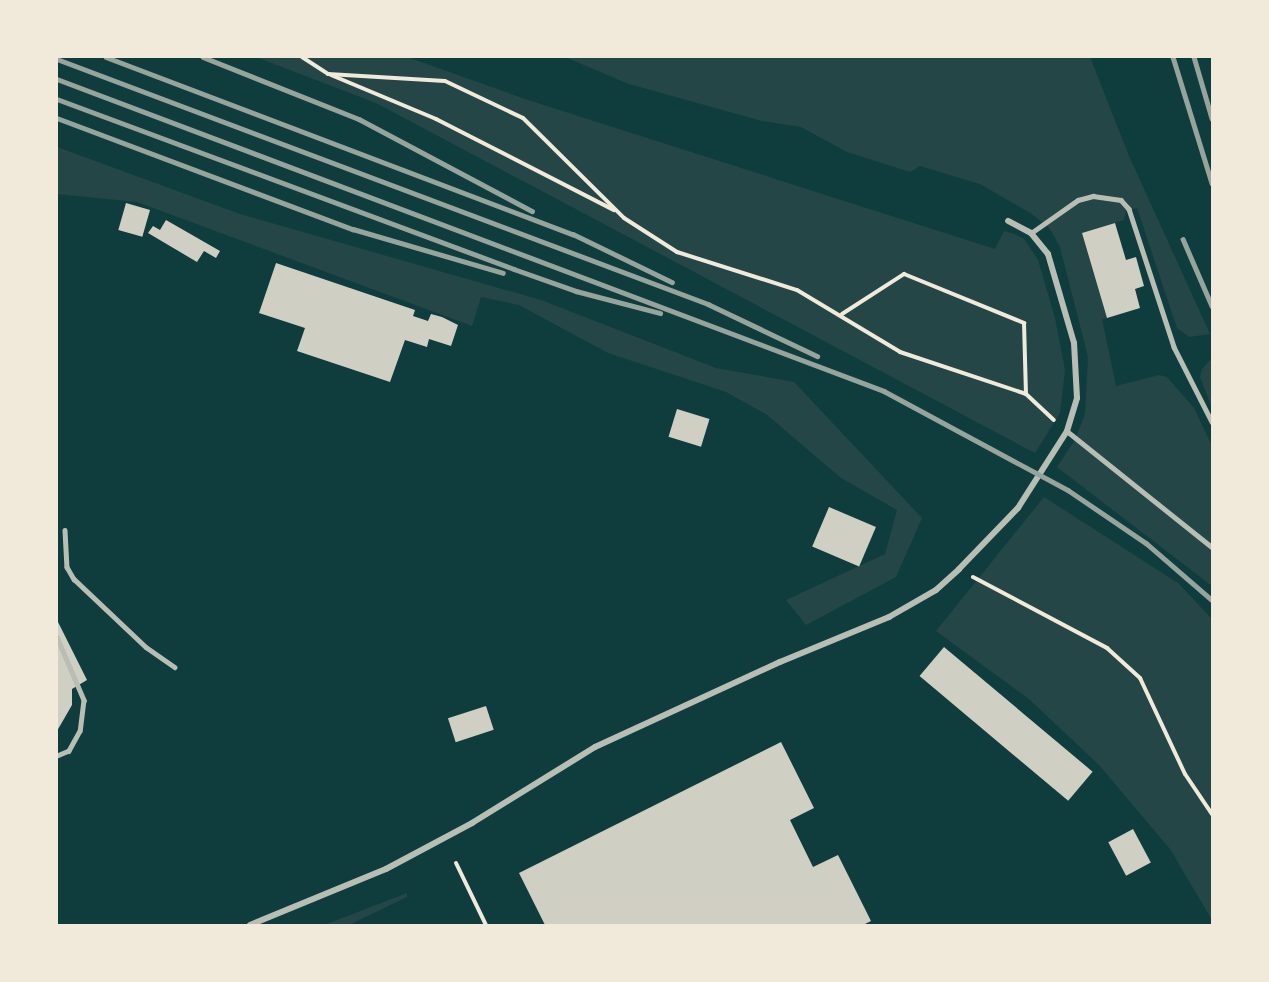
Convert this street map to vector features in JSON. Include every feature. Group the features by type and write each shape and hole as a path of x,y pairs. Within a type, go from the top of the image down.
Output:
{"street":[{"path":"250,925 386,869 472,824 595,747 780,662 889,617 936,590 959,569 1018,508 1067,431 1077,398 1074,343 1048,254 1031,233 1008,221"}],"lane":[{"path":"1031,233 1078,200 1100,196 1121,200 1129,209 1174,347 1212,422"},
{"path":"1067,431 1212,547"},
{"path":"65,530 67,567 74,579 146,647 175,667"},
{"path":"57,637 84,700 80,731 69,750 57,756"}],"path":[{"path":"302,57 328,74 436,119 618,212 677,252 797,290 842,314 900,352 1026,394 1067,431"},
{"path":"328,74 445,81 523,118 618,212"},
{"path":"842,314 904,274 1024,323 1026,394"},
{"path":"959,569 1107,648 1140,678 1185,774 1212,814"},
{"path":"456,864 486,925"}],"shaded area":[{"path":"256,57 407,57 528,100 995,249 1004,231 1014,234 1024,239 1038,260 1055,318 1065,370 1060,413 1035,453 376,103"},
{"path":"565,57 1090,57 1129,156 1210,334 1189,337 1177,328 1137,208 1126,211 1124,220 1082,233 1107,318 1102,319 1116,386 1159,375 1167,377 1194,408 1212,446 1212,586 1057,467 1075,440 1085,414 1088,357 1060,247 1050,229 1032,214 980,184 920,166 910,172 847,152 801,127 762,121 629,84"},
{"path":"57,147 240,214 541,300 716,368 794,382 922,518 896,577 806,625 786,600 885,554 897,510 841,478 766,414 726,392 608,353 519,305 481,297 472,326 137,202 57,194"},
{"path":"1212,358 1212,408 1200,377 1202,369"},
{"path":"1044,497 1178,583 1212,619 1212,920 1170,849 1099,765 1029,699 936,631"},
{"path":"407,893 407,897 349,925 324,925"}],"building":[{"path":"126,203 150,210 142,237 118,230"},
{"path":"166,220 220,251 216,258 204,251 197,262 148,233 153,226 160,230"},
{"path":"1115,223 1126,260 1136,257 1144,286 1135,289 1140,308 1107,318 1082,233"},
{"path":"276,263 415,310 413,316 428,321 431,314 442,317 458,325 451,346 429,339 427,347 405,340 390,382 297,351 305,328 259,313"},
{"path":"677,409 710,419 701,447 669,437"},
{"path":"829,507 876,527 859,567 812,547"},
{"path":"57,620 87,680 72,689 72,705 57,731"},
{"path":"944,647 1093,772 1068,801 920,676"},
{"path":"486,706 494,730 456,742 448,718"},
{"path":"781,742 814,808 790,820 813,867 838,855 871,921 863,925 545,925 519,873"},
{"path":"1133,829 1151,863 1126,876 1108,842"}],"railway":[{"path":"106,57 573,234 672,282"},
{"path":"203,57 359,119 532,211"},
{"path":"1173,57 1212,183"},
{"path":"1194,57 1212,118"},
{"path":"57,59 708,304 817,356"},
{"path":"57,79 884,391 1068,490 1146,543 1212,600"},
{"path":"57,99 514,269 576,291 660,313"},
{"path":"57,118 353,229 503,273"},
{"path":"1183,239 1212,306"}]}
